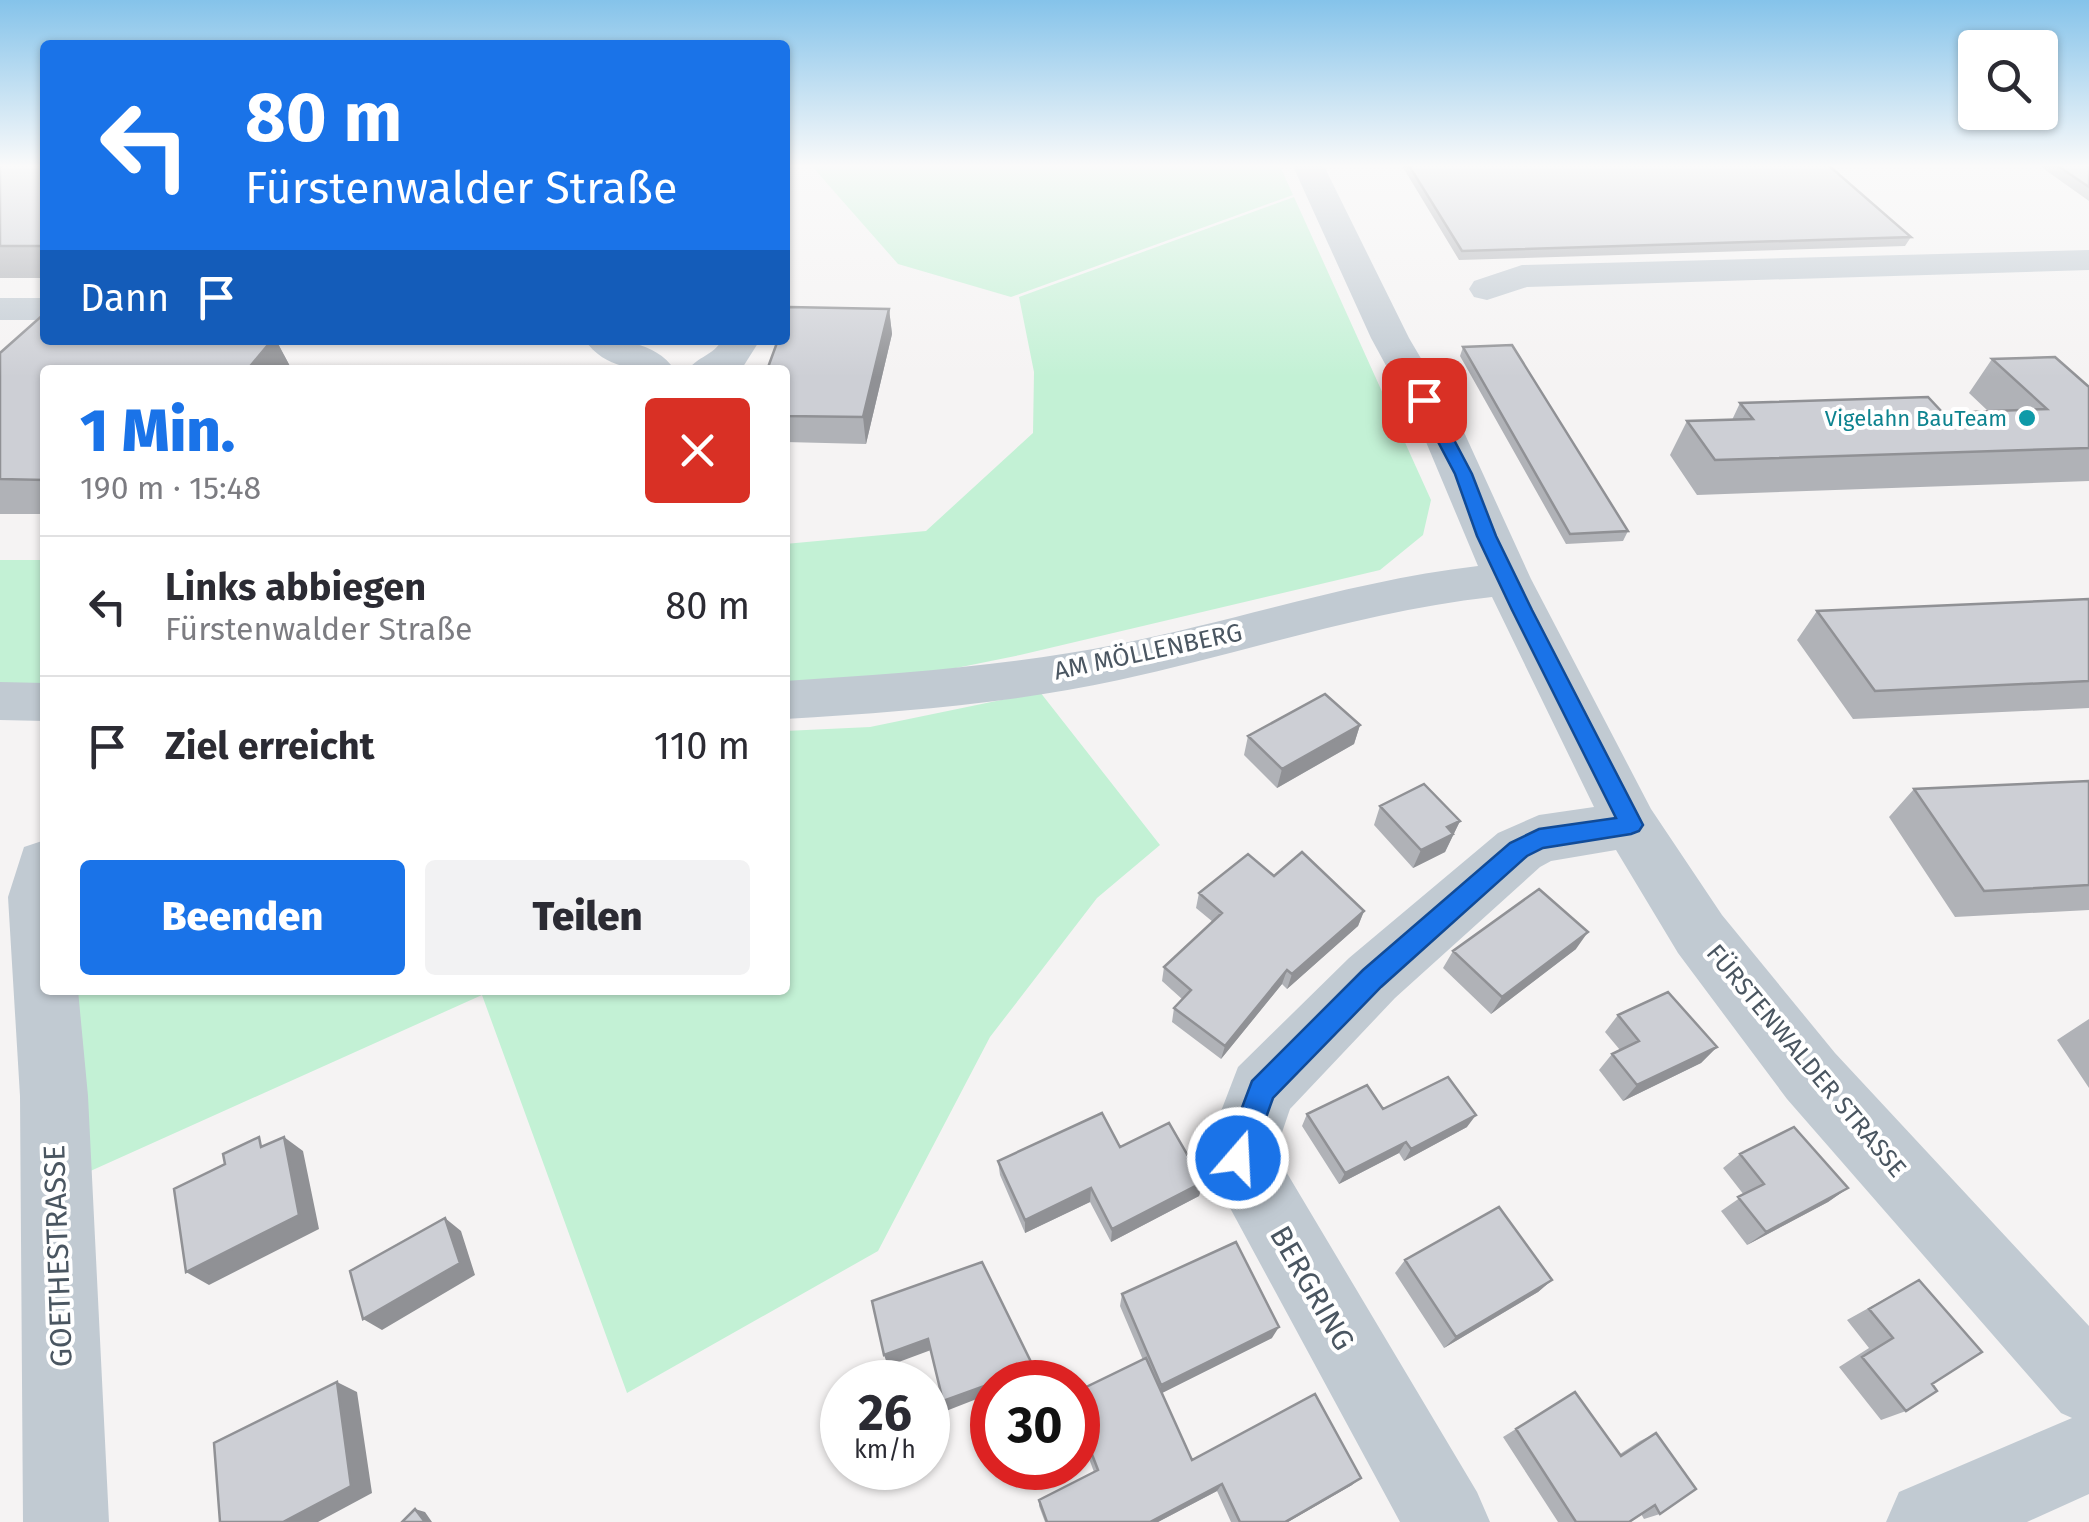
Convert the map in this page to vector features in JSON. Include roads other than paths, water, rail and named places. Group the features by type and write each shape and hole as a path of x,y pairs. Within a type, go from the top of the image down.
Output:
{"street":[{"name":"FÜRSTENWALDER STRASSE","path":"1340,235 1456,460 1507,579 1631,825 1700,934 1812,1076 2089,1385"},
{"path":"1488,289 1522,276 2089,260"},
{"path":"0,309 40,309"},
{"path":"612,345 646,365"},
{"path":"720,365 731,360 738,345"},
{"name":"AM MÖLLENBERG","path":"790,700 1002,682 1160,654 1441,584 1507,579"},
{"path":"0,701 40,702"},
{"name":"BERGRING","path":"1446,1522 1238,1158 1262,1090 1372,978 1518,850 1539,839 1631,825"},
{"name":"GOETHESTRASSE","path":"40,888 40,923"},
{"name":"GOETHESTRASSE","path":"46,995 54,1096 66,1522"},
{"path":"1929,1522 2089,1452"}],"place":[{"name":"Vigelahn BauTeam","path":"2027,418"}]}
